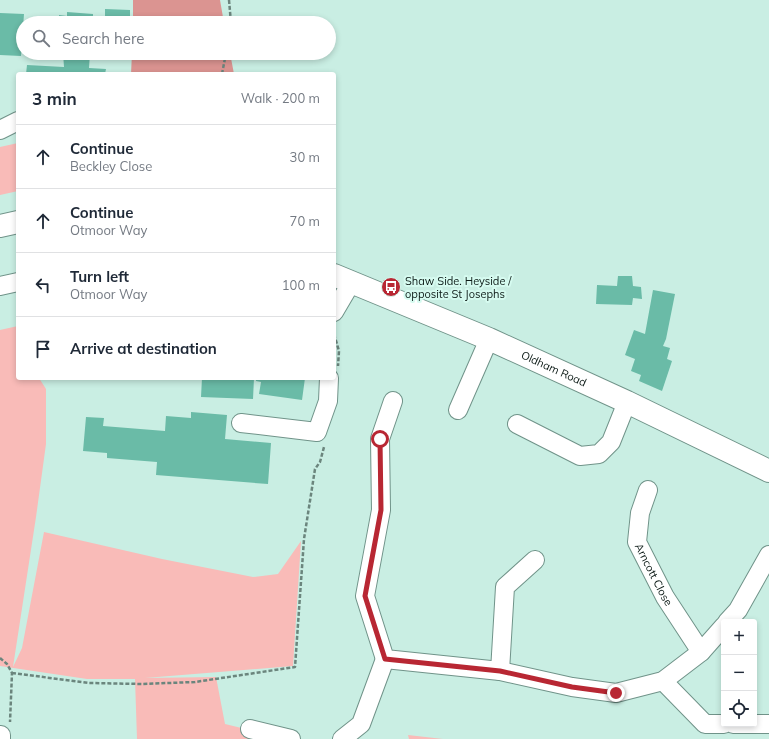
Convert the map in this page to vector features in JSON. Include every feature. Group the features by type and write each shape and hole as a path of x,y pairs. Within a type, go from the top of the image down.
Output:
{"main road":[{"path":"0,226 16,222"},
{"name":"Oldham Road","path":"343,279 488,339 627,402 769,471"}],"street":[{"path":"0,130 16,122"},
{"path":"336,305 343,279"},
{"path":"0,286 16,282"},
{"path":"458,410 488,339"},
{"path":"241,423 317,432 328,401 332,380"},
{"path":"342,739 361,724 385,659 365,596 381,510 380,439 393,401"},
{"path":"518,424 580,456 599,454 611,442 627,402"},
{"name":"Arncott Close","path":"648,490 640,513 637,542 665,597 701,652"},
{"path":"730,619 738,610 769,555"},
{"path":"500,671 505,587 535,560"},
{"path":"385,659 500,671 572,687 616,693 662,681 701,652 721,629"},
{"path":"662,681 705,724 721,724"},
{"path":"757,724 769,724"},
{"path":"250,729 291,739"}],"path":[{"path":"229,0 230,16"},
{"path":"222,72 225,60"},
{"path":"336,341 339,352 336,362"},
{"path":"12,673 89,683 142,684 195,682 295,667 304,539 315,469 320,462 325,440"},
{"path":"0,658 7,664 12,673 9,737 1,737"}],"shaded area":[{"path":"133,0 220,0 223,16 133,16"},
{"path":"132,60 231,60 234,72 131,72"},
{"path":"16,143 16,191 0,195 0,147"},
{"path":"16,326 16,380 40,380 46,389 46,444 13,667 22,648 44,532 162,559 253,577 278,574 301,541 293,666 145,678 216,677 225,724 288,739 137,739 135,679 87,679 0,666 0,330"},
{"path":"408,735 443,739 409,739"}],"building":[{"path":"105,9 130,10 130,16 105,16"},
{"path":"67,12 93,14 93,16 67,16"},
{"path":"0,13 24,14 24,16 16,16 16,56 0,55"},
{"path":"64,60 90,60 89,68 106,69 105,72 26,72 27,65 64,67"},
{"path":"618,276 632,276 633,286 641,287 642,299 633,298 632,305 596,304 597,285 617,286"},
{"path":"653,290 675,294 666,339 663,346 670,348 667,359 672,361 662,391 639,381 641,375 631,371 635,359 625,355 634,330 645,334"},
{"path":"202,380 254,380 253,399 201,397"},
{"path":"305,380 302,400 259,394 261,382 256,381"},
{"path":"191,412 227,415 225,439 271,443 268,484 156,475 157,462 107,458 107,453 83,451 86,417 104,418 103,426 165,431 166,416 191,418"}],"place":[{"name":"Shaw Side. Heyside / opposite St Josephs","path":"391,287"}],"route":[{"path":"380,439 381,510 365,596 385,659 500,671 572,687 616,693"}]}
